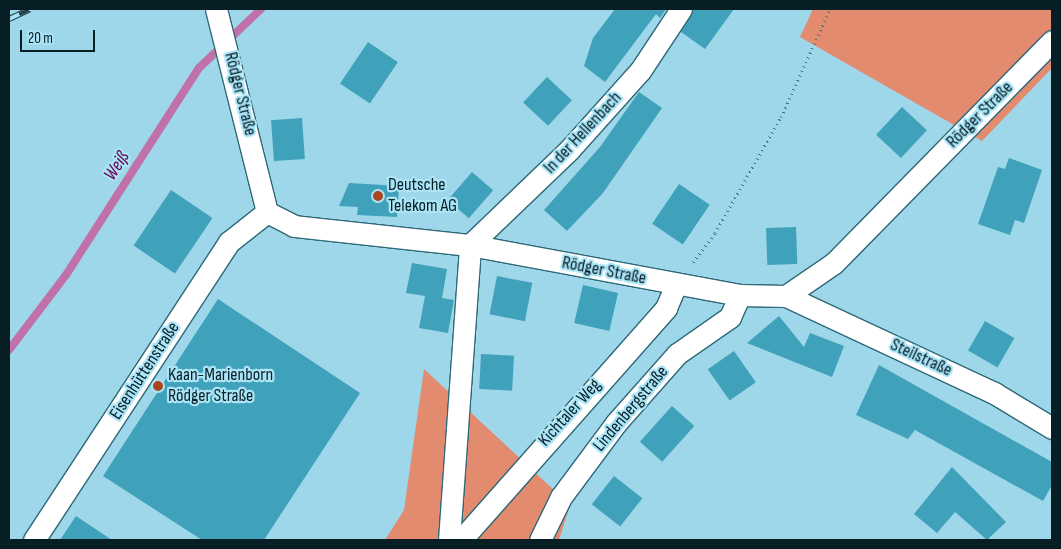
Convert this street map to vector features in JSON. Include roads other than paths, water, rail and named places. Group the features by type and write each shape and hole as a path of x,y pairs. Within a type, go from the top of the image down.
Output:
{"street":[{"name":"In der Hellenbach","path":"470,245 569,150 640,71 681,9"},
{"name":"Rödger Straße","path":"217,12 234,68 267,212 294,226 470,245 676,285 740,295 786,296 834,263 1052,41"},
{"name":"Eisenhüttenstraße","path":"34,540 229,242 267,212"},
{"path":"449,540 470,245"},
{"name":"Kichtaler Weg","path":"461,540 666,308 676,285"},
{"name":"Lindenbergstraße","path":"540,540 561,498 616,423 677,354 730,317 740,295"},
{"name":"Steilstraße","path":"786,296 994,393 1052,428"}],"waterway":[{"name":"Weiß","path":"9,350 66,275 199,68 261,9"}],"railway":[{"path":"9,19 30,9"}],"place":[{"name":"Deutsche Telekom AG","path":"378,196"},
{"name":"Kaan-Marienborn Rödger Straße","path":"158,386"}]}
